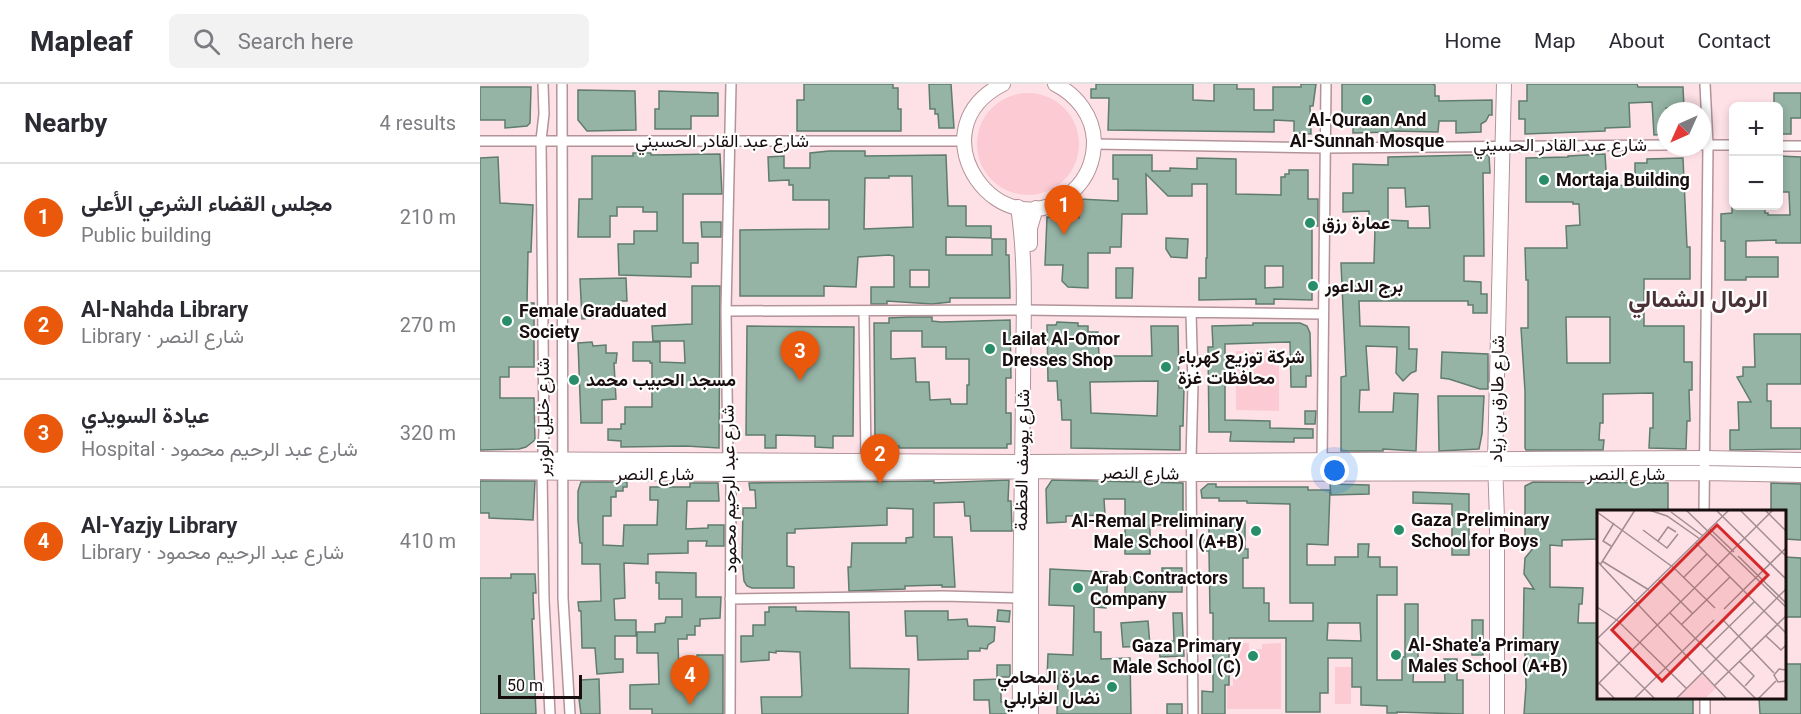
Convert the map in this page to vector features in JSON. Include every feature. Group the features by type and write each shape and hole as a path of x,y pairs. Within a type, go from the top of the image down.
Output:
{"main road":[{"path":"1003,84 987,94 976,107 968,123 965,141 966,158 976,180 995,198 1018,207 1035,208 1061,200 1076,188 1091,163 1094,144 1092,129 1083,108 1067,91 1055,84"},
{"name":"شارع طارق بن زياد","path":"1497,714 1495,468 1504,84"},
{"name":"شارع يوسف العظمة","path":"1018,207 1027,310"},
{"name":"شارع يوسف العظمة","path":"1031,714 1027,310 1030,228 1035,208"},
{"name":"شارع النصر","path":"480,472 543,465 562,459 730,467 1495,468 1704,458 1801,460"},
{"name":"شارع النصر","path":"480,459 543,465 563,474 866,461 1027,466"},
{"name":"شارع النصر","path":"1191,467 1322,461 1495,468 1801,475"},
{"name":"شارع يوسف العظمة","path":"1020,714 1019,598 1027,466"}],"street":[{"name":"شارع خليل الوزير","path":"543,84 544,114 541,140 544,600 550,714"},
{"name":"شارع خليل الوزير","path":"562,84 562,598 570,714"},
{"name":"شارع عبد الرحيم محمود","path":"730,714 730,467 726,310 731,84"},
{"path":"1322,461 1326,84"},
{"path":"1705,84 1705,102"},
{"name":"شارع عبد القادر الحسيني","path":"480,141 965,141"},
{"name":"شارع عبد القادر الحسيني","path":"1094,144 1324,148 1657,145"},
{"path":"1711,145 1729,145"},
{"path":"1783,146 1801,146"},
{"path":"1704,510 1705,156"},
{"path":"726,310 1027,310 1323,314"},
{"path":"864,311 866,461"},
{"path":"1191,312 1193,385 1192,714"},
{"path":"730,599 943,596 1019,598"}],"shaded area":[{"path":"1028,93 1057,101 1071,115 1079,144 1071,173 1057,187 1028,195 999,187 985,173 977,144 985,115 999,101"},
{"path":"1236,351 1279,353 1279,411 1236,410"},
{"path":"1233,643 1249,643 1249,649 1262,649 1262,644 1281,643 1281,709 1227,709 1227,686 1233,686"},
{"path":"1335,667 1351,667 1351,704 1335,704"}],"building":[{"path":"804,84 893,84 893,88 898,88 901,131 797,131 797,100 804,100"},
{"path":"929,84 951,84 954,128 939,128 938,114 935,114 935,109 930,109"},
{"path":"1096,84 1193,84 1193,100 1214,101 1214,84 1237,84 1237,89 1254,89 1254,110 1273,110 1273,87 1301,87 1301,84 1316,84 1313,106 1310,106 1311,134 1294,133 1294,121 1274,120 1274,132 1108,130 1109,98 1091,98 1091,89 1096,89"},
{"path":"1342,84 1432,84 1435,85 1435,96 1439,96 1439,101 1492,100 1492,115 1489,115 1481,124 1481,132 1456,133 1456,121 1439,121 1438,132 1353,133 1353,126 1348,126 1348,116 1342,116"},
{"path":"1527,84 1637,84 1638,87 1683,87 1684,102 1657,102 1657,135 1654,135 1652,102 1629,103 1630,127 1605,128 1605,131 1525,134 1525,119 1519,119 1519,101 1527,101"},
{"path":"480,87 531,87 530,123 527,126 505,128 505,120 480,120"},
{"path":"578,90 635,91 636,130 587,131 578,120"},
{"path":"659,91 718,93 718,116 691,116 691,129 655,129 655,109 659,109"},
{"path":"1774,93 1801,93 1801,118 1791,118 1791,134 1783,134 1783,102 1774,102"},
{"path":"865,151 865,156 946,155 948,206 966,206 966,226 991,226 991,238 946,237 946,255 992,255 992,239 1006,239 1006,255 1009,255 1010,298 950,298 950,302 932,304 887,301 887,304 871,304 871,287 894,287 894,256 889,255 858,257 856,287 824,286 824,296 740,296 740,230 829,229 829,200 793,200 793,185 789,185 789,180 769,181 768,157 784,156 784,168 810,168 810,153","holes":["889,176 912,176 913,227 864,229 865,178 889,178","910,270 929,270 929,287 910,287"]},
{"path":"633,153 720,154 722,194 683,194 683,243 698,243 698,263 691,263 691,277 619,275 618,244 634,244 634,231 657,231 657,212 643,212 643,207 617,207 617,216 610,216 610,237 578,237 579,199 592,199 592,156 633,156"},
{"path":"1605,154 1607,186 1635,185 1635,163 1647,163 1647,159 1683,158 1687,247 1690,247 1690,279 1644,279 1644,326 1684,326 1684,362 1692,362 1692,390 1689,390 1690,421 1687,421 1686,449 1649,448 1650,428 1653,428 1653,393 1603,394 1603,423 1600,423 1599,440 1604,440 1603,450 1526,450 1525,448 1525,391 1521,328 1528,328 1525,248 1567,248 1566,226 1580,225 1579,204 1526,202 1526,158","holes":["1566,317 1610,317 1610,363 1567,363"]},
{"path":"1113,155 1152,155 1152,171 1170,171 1170,168 1197,169 1197,158 1236,159 1236,194 1281,195 1281,177 1289,174 1289,170 1308,170 1308,199 1318,199 1318,226 1312,225 1312,300 1274,299 1274,304 1256,304 1256,299 1199,300 1199,278 1206,278 1207,184 1192,184 1192,196 1168,196 1146,174 1147,214 1122,214 1121,247 1110,247 1110,253 1088,253 1088,288 1068,287 1062,281 1063,265 1045,265 1047,217 1079,218 1080,199 1118,201 1118,179 1113,179","holes":["1265,266 1283,266 1283,287 1265,288"]},
{"path":"1489,155 1490,173 1483,173 1484,256 1464,256 1464,281 1481,282 1481,294 1487,294 1487,313 1473,313 1473,305 1468,305 1468,301 1359,301 1360,326 1409,327 1409,349 1417,349 1416,371 1403,381 1396,373 1397,347 1366,346 1369,390 1360,390 1359,412 1393,412 1394,393 1418,394 1416,451 1383,449 1383,451 1341,451 1341,377 1346,376 1341,263 1374,263 1375,228 1369,228 1369,211 1343,212 1343,193 1353,193 1353,164 1388,165 1388,157","holes":["1388,188 1405,188 1406,207 1429,206 1430,228 1408,228 1408,221 1388,220"]},
{"path":"1783,156 1801,157 1801,243 1776,243 1776,240 1746,241 1746,257 1778,257 1778,277 1746,277 1746,280 1725,280 1725,241 1721,241 1721,214 1732,213 1732,210 1765,210 1768,215 1790,215 1789,192 1783,192"},
{"path":"498,157 500,203 533,205 531,252 528,252 527,303 534,303 534,367 509,367 509,377 500,377 500,398 534,398 535,440 519,449 480,450 480,158"},
{"path":"701,222 721,222 721,237 702,237"},
{"path":"1166,238 1188,239 1187,258 1171,257 1166,249"},
{"path":"1116,268 1133,268 1132,298 1116,298"},
{"path":"626,278 627,301 619,301 618,315 582,319 580,279"},
{"path":"692,286 720,286 719,448 621,447 621,441 608,440 608,429 621,429 621,424 625,424 625,407 652,407 652,363 633,361 633,342 660,342 660,362 685,363 684,341 653,341 652,326 692,324"},
{"path":"932,317 932,321 941,322 1010,320 1011,378 1006,378 1006,413 1011,413 1011,444 1007,444 1007,448 899,448 899,446 883,446 875,440 874,323 889,323 889,318","holes":["891,331 922,331 922,347 946,347 946,359 969,359 967,404 951,404 950,399 930,400 929,382 916,382 915,358 891,359"]},
{"path":"1057,322 1078,323 1078,326 1088,326 1088,332 1098,332 1099,356 1152,356 1151,326 1178,326 1179,388 1184,388 1180,450 1071,448 1071,420 1062,420 1057,381 1048,381 1047,325 1056,325","holes":["1158,381 1157,416 1091,413 1090,382"]},
{"path":"1253,323 1300,323 1307,326 1310,333 1311,376 1306,376 1306,387 1291,387 1290,342 1225,344 1225,420 1270,421 1270,428 1313,429 1313,438 1294,438 1294,442 1230,441 1231,432 1209,432 1208,347 1213,347 1212,326 1253,325"},
{"path":"747,326 854,327 853,436 833,436 833,448 815,447 815,436 776,435 776,448 765,448 765,435 746,435"},
{"path":"1754,334 1801,334 1801,384 1767,384 1767,401 1771,401 1771,428 1801,428 1801,449 1730,450 1730,430 1739,430 1738,402 1751,402 1737,377 1743,376 1743,367 1755,367"},
{"path":"592,342 593,346 606,345 606,353 617,353 616,363 614,363 616,399 602,400 602,423 581,423 578,343"},
{"path":"1442,352 1488,354 1488,389 1480,389 1441,378"},
{"path":"1438,396 1484,396 1479,449 1439,451"},
{"path":"1305,411 1316,411 1315,424 1305,424"},
{"path":"1009,480 1008,501 1011,501 1012,531 971,531 970,516 965,516 964,502 934,503 934,537 952,537 955,587 905,586 905,589 849,591 848,567 851,567 852,543 906,543 906,538 913,537 913,509 887,508 887,525 795,529 795,533 787,533 787,566 794,567 794,588 752,588 744,581 743,508 756,508 755,490 750,490 749,483 934,481 934,483"},
{"path":"1052,480 1183,483 1183,525 1150,525 1150,554 1125,554 1125,499 1104,499 1105,515 1066,516 1066,522 1047,523 1046,489"},
{"path":"480,481 535,481 533,520 489,518 489,513 480,513"},
{"path":"581,482 627,482 627,487 623,487 623,491 616,491 616,497 611,497 611,516 603,516 603,545 623,546 624,525 657,525 658,500 650,500 650,487 690,487 690,483 718,483 719,501 687,501 686,529 724,525 724,546 706,546 707,541 688,541 688,553 648,554 648,564 624,563 625,598 614,599 615,620 636,620 636,636 615,636 615,659 623,659 623,672 597,674 595,648 582,648 581,611 579,611 578,602 601,601 600,564 582,564 582,543 580,543 578,520 578,491"},
{"path":"1533,482 1668,483 1668,510 1597,510 1597,539 1562,540 1562,546 1550,545 1550,587 1583,588 1578,623 1597,623 1597,699 1693,699 1693,714 1524,714 1526,686 1525,652 1523,652 1524,588 1534,589 1524,574 1525,558 1540,540 1525,538 1525,486"},
{"path":"1771,483 1801,484 1801,540 1786,539 1786,510 1771,510"},
{"path":"1208,484 1216,484 1216,487 1308,487 1308,490 1330,490 1328,545 1307,544 1307,565 1335,565 1335,557 1358,557 1358,544 1369,544 1368,557 1380,557 1380,567 1397,567 1397,595 1377,595 1377,680 1402,680 1402,657 1405,657 1405,604 1418,604 1418,662 1414,662 1413,682 1445,682 1444,659 1457,659 1457,680 1463,680 1463,714 1387,713 1387,706 1361,705 1361,687 1352,687 1352,658 1328,658 1328,693 1320,693 1320,712 1286,712 1286,638 1229,638 1229,685 1225,685 1225,714 1202,714 1202,691 1213,692 1213,613 1210,613 1209,551 1203,551 1203,540 1209,540 1209,521 1245,520 1245,549 1248,549 1248,558 1243,558 1243,588 1264,588 1264,603 1269,603 1269,621 1313,621 1313,603 1290,603 1290,504 1219,501 1219,498 1202,498 1201,490","holes":["1328,623 1360,623 1361,641 1327,640"]},
{"path":"1330,484 1369,485 1369,494 1331,495"},
{"path":"1413,492 1469,494 1469,555 1452,555 1452,504 1413,503"},
{"path":"1786,557 1801,558 1801,617 1786,617"},
{"path":"1162,568 1182,568 1182,592 1149,592 1150,602 1125,603 1125,577 1162,577"},
{"path":"1050,569 1108,572 1106,608 1094,607 1094,632 1101,632 1101,659 1130,658 1131,714 1057,714 1058,678 1047,678 1048,654 1073,655 1074,606 1049,605"},
{"path":"656,572 696,573 696,597 721,597 720,618 700,619 700,626 695,626 695,635 687,635 687,639 678,639 679,678 698,678 697,655 723,655 723,714 652,714 652,709 630,709 630,685 659,684 658,653 637,653 637,632 655,632 655,624 665,623 666,617 682,617 682,599 659,599"},
{"path":"511,574 535,574 536,593 533,593 534,619 532,619 536,714 480,714 480,578 511,578"},
{"path":"769,607 796,607 796,611 849,612 850,668 909,669 908,714 762,714 761,697 801,697 802,695 800,652 769,652 769,660 741,662 741,636 753,636 753,625 765,625 765,612 769,612"},
{"path":"998,610 1010,611 1009,622 997,621"},
{"path":"905,611 948,611 948,620 967,619 968,626 995,627 994,641 988,645 987,649 968,651 968,659 918,660 917,636 906,636"},
{"path":"1173,613 1182,613 1184,656 1160,657 1159,642 1174,641"},
{"path":"1472,620 1483,620 1483,655 1472,655"},
{"path":"1148,621 1150,646 1123,647 1121,623"},
{"path":"1786,664 1801,664 1801,714 1760,714 1759,699 1786,699"},
{"path":"997,665 1010,665 1010,677 997,677"},
{"path":"599,679 600,714 581,714 580,680"},
{"path":"1001,679 1001,702 1010,702 1011,714 990,714 989,700 974,700 974,680"},
{"path":"1167,704 1182,704 1182,714 1167,714"}],"place":[{"name":"Al-Quraan And Al-Sunnah Mosque","path":"1367,100"},
{"name":"Mortaja Building","path":"1544,180"},
{"name":"عمارة رزق","path":"1310,223"},
{"name":"مجلس القضاء الشرعي الأعلى","path":"1064,235"},
{"name":"برج الداعور","path":"1313,286"},
{"name":"Female Graduated Society","path":"507,321"},
{"name":"Lailat Al-Omor Dresses Shop","path":"990,349"},
{"name":"شركة توزيع كهرباء محافظات غزة","path":"1166,367"},
{"name":"مسجد الحبيب محمد","path":"574,380"},
{"name":"عيادة السويدي","path":"800,381"},
{"name":"Al-Nahda Library","path":"880,484"},
{"name":"Gaza Preliminary School for Boys","path":"1399,530"},
{"name":"Al-Remal Preliminary Male School (A+B)","path":"1256,531"},
{"name":"Arab Contractors Company","path":"1078,588"},
{"name":"Al-Shate'a Primary Males School (A+B)","path":"1396,655"},
{"name":"Gaza Primary Male School (C)","path":"1253,656"},
{"name":"عمارة المحامي نضال الغرابلي","path":"1112,687"},
{"name":"Al-Yazjy Library","path":"690,705"}],"district":[{"name":"الرمال الشمالي","path":"1698,299"}]}
